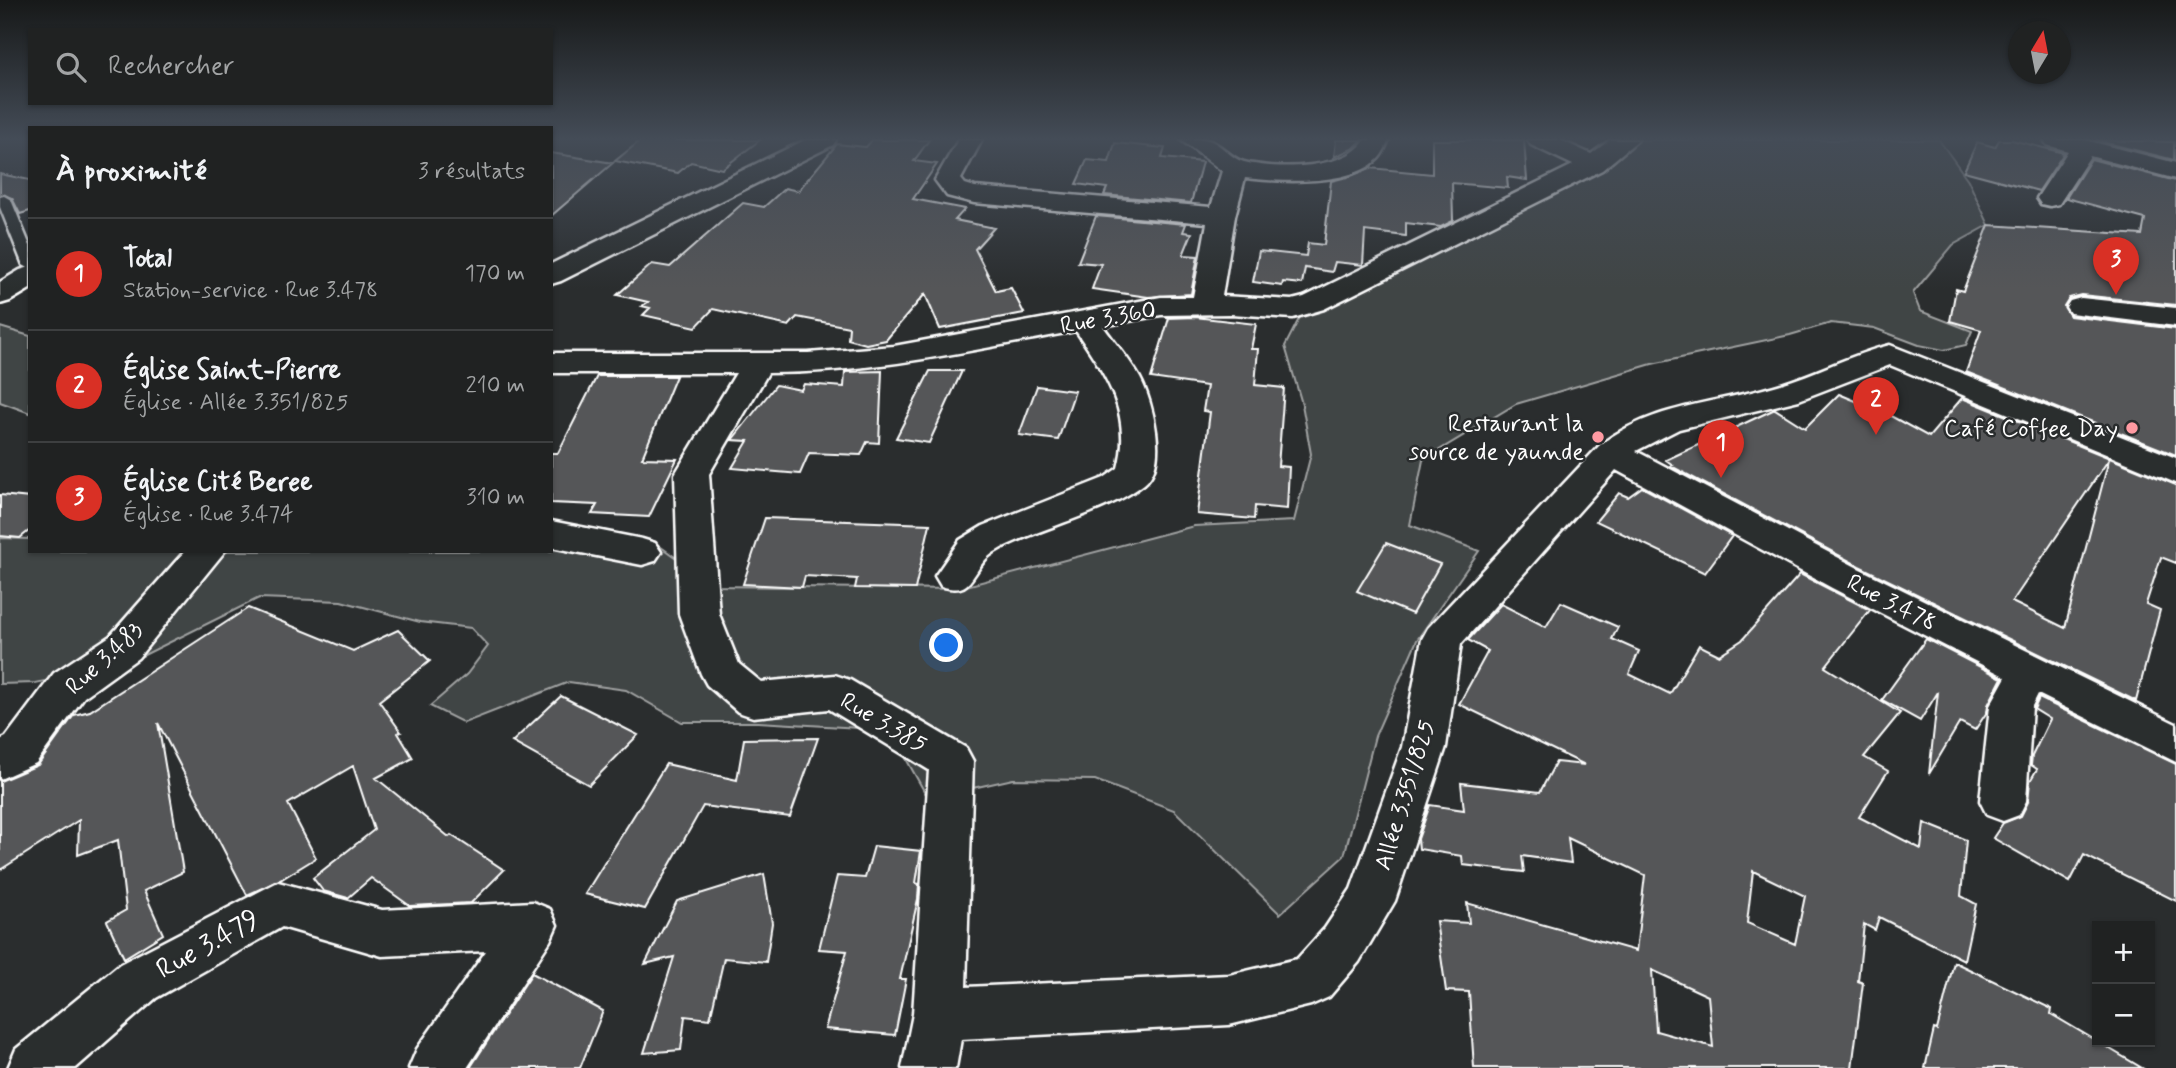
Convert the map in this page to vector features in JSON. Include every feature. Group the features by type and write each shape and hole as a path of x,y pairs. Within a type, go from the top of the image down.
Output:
{"street":[{"path":"553,274 723,190"},
{"path":"956,190 974,195 1222,216"},
{"path":"1206,304 1229,190"},
{"name":"Rue 3.360","path":"553,363 808,363 894,355 1161,306 1206,304 1293,309 1314,303 1543,190"},
{"path":"2050,198 2055,190"},
{"path":"2081,307 2176,317"},
{"path":"954,576 973,549 996,535 1116,486 1134,474 1141,446 1135,407 1124,378 1084,321"},
{"name":"Allée 3.351/825","path":"939,1014 1229,1000 1311,980 1342,945 1371,901 1424,747 1442,639 1630,436 1688,414 1774,397 1890,354 2176,471"},
{"name":"Rue 3.385","path":"757,364 692,474 699,614 722,674 753,700 835,692 951,761 939,1014 929,1068"},
{"name":"Rue 3.478","path":"1612,453 1737,522 2176,744"},
{"path":"553,534 642,552"},
{"name":"Rue 3.483","path":"0,761 21,750 69,685 124,647 205,553"},
{"path":"2003,801 2005,752 2011,706 2030,671"},
{"name":"Rue 3.479","path":"35,1068 138,981 278,904 382,933 533,925 436,1068"}],"lane":[{"path":"5,200 21,286"}],"shaded area":[{"path":"1551,190 1973,190 1989,225 1953,245 1913,293 1920,311 1972,331 1966,345 1944,350 1919,345 1874,328 1831,323 1790,335 1652,364 1516,404 1423,460 1410,525 1479,551 1417,640 1375,736 1344,856 1280,914 1174,810 1095,780 1013,779 928,798 900,748 877,729 758,722 682,722 626,690 569,682 464,723 430,706 467,674 488,646 471,628 420,622 341,601 259,598 124,665 35,683 0,684 0,538 28,539 28,553 553,553 553,523 654,542 715,586 955,589 1194,526 1294,521 1311,454 1302,404 1285,346 1300,317 1351,286"},
{"path":"0,327 28,335 28,412 0,402"}],"building":[{"path":"0,190 28,190 28,212 20,214 12,198 0,194"},
{"path":"553,190 582,190 553,214"},
{"path":"783,190 919,190 913,199 965,209 955,220 994,228 975,249 996,291 1011,288 1024,313 940,329 925,294 886,340 866,344 848,339 849,327 797,317 789,326 713,309 696,327 643,315 650,308 642,306 648,302 617,295 652,264 670,267 743,203 764,207"},
{"path":"1106,190 1195,190 1191,203 1104,195"},
{"path":"1330,190 1452,190 1453,221 1441,227 1406,223 1406,236 1365,231 1363,265 1335,262 1332,272 1305,268 1302,284 1283,282 1282,286 1253,282 1259,251 1306,256 1308,243 1324,245"},
{"path":"2071,190 2176,190 2176,305 2081,295 2069,298 2064,306 2070,316 2176,329 2176,455 1966,372 1981,330 1950,321 1956,289 1963,291 1989,225 2142,235 2145,219 2066,198"},
{"path":"1096,216 1186,224 1183,232 1192,233 1183,255 1198,256 1191,294 1148,297 1092,289 1101,264 1078,262"},
{"path":"1195,317 1256,324 1251,349 1258,349 1255,385 1284,388 1278,466 1289,467 1287,509 1255,506 1254,519 1197,514 1210,412 1203,411 1207,386 1151,378 1169,318 1166,318"},
{"path":"882,371 879,443 867,442 861,455 809,453 800,474 732,468 748,441 732,440 776,385 801,390 804,384 844,387 845,372"},
{"path":"930,371 962,371 929,443 896,438"},
{"path":"597,376 676,376 642,458 677,459 649,517 592,514 597,505 553,503 553,453 558,453"},
{"path":"1037,386 1075,391 1058,440 1019,435"},
{"path":"1839,394 1887,414 1929,437 1962,398 2176,485 2176,563 2161,557 2146,604 2160,610 2136,701 1859,566 1671,466 1673,465 1666,460 1775,409 1805,428","holes":["2109,459 2065,628 2012,602"]},
{"path":"1642,487 1732,536 1705,573 1596,521 1619,493 1628,497"},
{"path":"0,495 28,498 28,532 20,538 0,536"},
{"path":"765,518 930,524 915,589 855,588 857,579 805,576 802,587 743,584"},
{"path":"1386,543 1440,564 1412,614 1357,591"},
{"path":"1800,574 1870,610 1825,667 1900,713 1864,757 1888,771 1859,817 1921,849 1924,823 1966,840 1961,896 1976,904 1964,960 1879,917 1875,930 1864,924 1858,981 1863,983 1852,1068 1474,1068 1469,992 1446,991 1436,921 1469,923 1467,903 1636,951 1645,875 1568,838 1571,863 1522,856 1524,872 1463,865 1462,856 1419,849 1418,839 1430,805 1464,810 1461,783 1540,792 1556,762 1585,765 1459,704 1488,651 1468,640 1501,604 1546,627 1561,602 1618,627 1612,639 1639,651 1629,674 1670,694 1699,645 1719,655 1742,640","holes":["1753,871 1805,896 1795,944 1747,923","1652,970 1708,996 1713,1047 1656,1031"]},
{"path":"248,608 353,651 398,630 430,661 379,701 401,732 398,733 413,758 376,778 449,837 451,835 504,870 471,903 410,906 371,878 348,898 323,891 313,878 374,830 353,766 288,804 316,858 280,880 247,895 158,723 183,872 144,891 163,934 124,958 107,921 126,910 118,840 78,855 79,820 0,870 0,781 38,765 74,715 90,711"},
{"path":"1926,639 2002,678 1987,712 1975,730 1960,722 1929,774 1938,692 1920,721 1882,700"},
{"path":"561,696 638,735 589,785 512,742"},
{"path":"2039,698 2176,764 2176,901 2084,855 2070,882 1993,838 2003,823 2021,816 2028,802 2030,781 2037,769 2031,765 2032,756 2050,719 2034,709"},
{"path":"818,738 790,817 703,806 645,909 585,894 666,764 737,780 744,739"},
{"path":"874,846 921,851 916,883 919,884 918,899 900,979 906,979 895,1035 825,1029 847,951 819,949 837,876 865,878"},
{"path":"764,874 772,923 766,962 724,958 710,1019 685,1016 681,1050 644,1053 674,957 645,964 677,901"},
{"path":"1954,962 2052,1009 2051,1014 2092,1038 2092,1047 2107,1047 2142,1068 1925,1068 1934,1029 1937,1030"},
{"path":"532,973 603,1011 580,1068 470,1068"}],"place":[{"name":"Église Cité Beree","path":"2116,295"},
{"name":"Café Coffee Day","path":"2132,428"},
{"name":"Église Saint-Pierre","path":"1876,435"},
{"name":"Restaurant la source de yaunde","path":"1598,437"},
{"name":"Total","path":"1721,478"}]}
